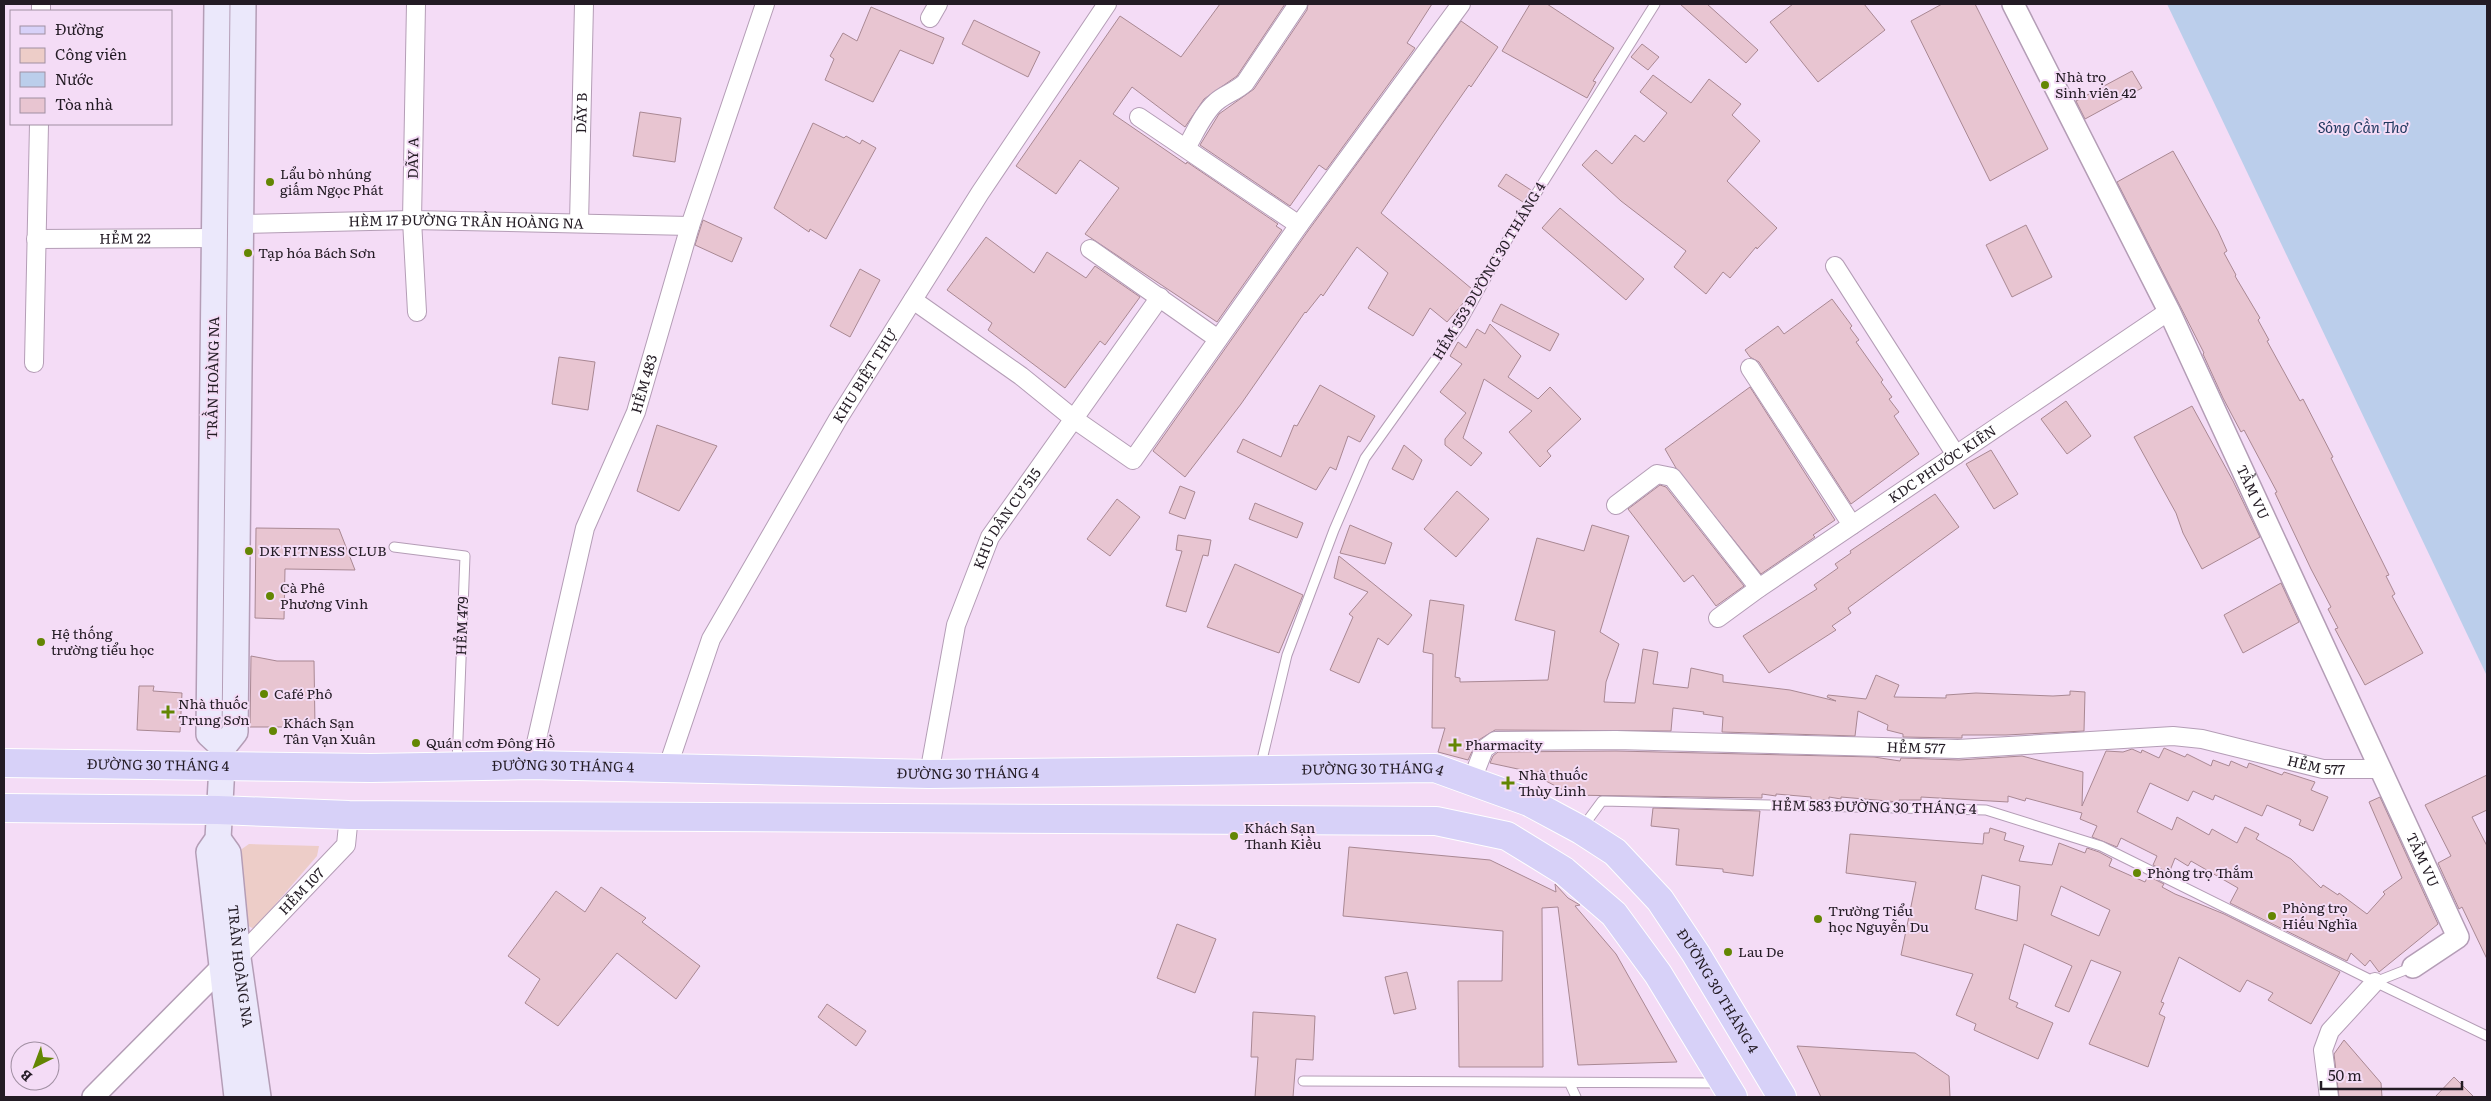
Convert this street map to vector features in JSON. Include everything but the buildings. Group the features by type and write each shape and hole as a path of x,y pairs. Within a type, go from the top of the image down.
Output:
{"main road":[{"name":"TRẦN HOÀNG NA","path":"217,4 209,734 222,757"},
{"name":"TRẦN HOÀNG NA","path":"237,1097 229,964 228,853 218,839 218,810 222,757 235,732 243,4"},
{"name":"ĐƯỜNG 30 THÁNG 4","path":"4,763 222,757 361,768 531,765 929,774 1435,768 1529,802 1581,830 1615,852 1660,900 1696,954 1782,1097"},
{"path":"4,808 218,810 349,815 1436,820 1507,836 1564,871 1614,914 1658,974 1728,1090"},
{"name":"TRẦN HOÀNG NA","path":"229,964 258,1097"}],"street":[{"name":"DÃY A","path":"416,4 412,220 417,312"},
{"name":"DÃY B","path":"579,223 584,4"},
{"name":"HẺM 483","path":"531,765 585,528 636,412 690,226 765,4"},
{"name":"KHU BIỆT THỰ","path":"667,769 710,639 838,420 913,300 980,193 1107,4"},
{"path":"1186,148 1207,112 1216,102 1234,93 1246,82 1298,4"},
{"path":"913,300 1021,376 1074,419 1133,460 1298,225 1461,4"},
{"name":"TẦM VU","path":"2013,4 2169,311 2458,937 2413,967"},
{"path":"1139,117 1298,225"},
{"path":"34,363 39,125"},
{"name":"HÈM 17 ĐƯỜNG TRẦN HOÀNG NA","path":"242,224 412,220 690,226"},
{"name":"HẺM 22","path":"36,240 214,238"},
{"path":"1090,249 1218,339"},
{"path":"1835,266 1956,455"},
{"name":"KHU DÂN CƯ 515","path":"929,774 956,625 990,537 1160,298"},
{"name":"KDC PHƯỚC KIÊN","path":"1718,618 1759,588 2169,311"},
{"path":"1750,368 1852,525"},
{"path":"1616,505 1657,474 1672,477 1759,588"},
{"name":"HẺM 577","path":"1472,780 1484,749 1495,741 1616,740 1958,748 2173,736 2202,740 2323,770 2380,769"},
{"name":"HẺM 107","path":"93,1097 229,964 346,845 349,815"},
{"path":"2329,1097 2323,1050 2330,1031 2375,982"}],"lane":[{"name":"HẺM 553 ĐƯỜNG 30 THÁNG 4","path":"1259,770 1287,655 1334,530 1365,458 1460,325 1509,237 1655,4"},
{"name":"HẺM 479","path":"394,547 465,556 457,766"},
{"name":"HẺM 583 ĐƯỜNG 30 THÁNG 4","path":"1581,830 1602,801 1986,810 2101,846 2375,982"},
{"path":"2375,982 2413,967"},
{"path":"2375,982 2487,1036"},
{"path":"1303,1082 1570,1084 1728,1090"},
{"path":"1570,1084 1576,1097"}],"green space":[{"path":"249,844 319,846 317,856 254,929 245,924 239,851"}],"water":[{"name":"Sông Cần Thơ","path":"2167,4 2487,4 2487,676"}],"place":[{"name":"Nhà trọ Sinh viên 42","path":"2045,85"},
{"name":"Lẩu bò nhúng giấm Ngọc Phát","path":"270,182"},
{"name":"Tạp hóa Bách Sơn","path":"248,253"},
{"name":"DK FITNESS CLUB","path":"249,551"},
{"name":"Cà Phê Phương Vinh","path":"270,596"},
{"name":"Hệ thống trường tiểu học","path":"41,642"},
{"name":"Café Phô","path":"264,694"},
{"name":"Nhà thuốc Trung Sơn","path":"168,712"},
{"name":"Khách Sạn Tân Vạn Xuân","path":"273,731"},
{"name":"Quán cơm Đông Hồ","path":"416,743"},
{"name":"Pharmacity","path":"1455,745"},
{"name":"Nhà thuốc Thùy Linh","path":"1508,783"},
{"name":"Khách Sạn Thanh Kiều","path":"1234,836"},
{"name":"Phòng trọ Thắm","path":"2137,873"},
{"name":"Phòng trọ Hiếu Nghĩa","path":"2272,916"},
{"name":"Trường Tiểu học Nguyễn Du","path":"1818,919"},
{"name":"Lau De","path":"1728,952"}]}
